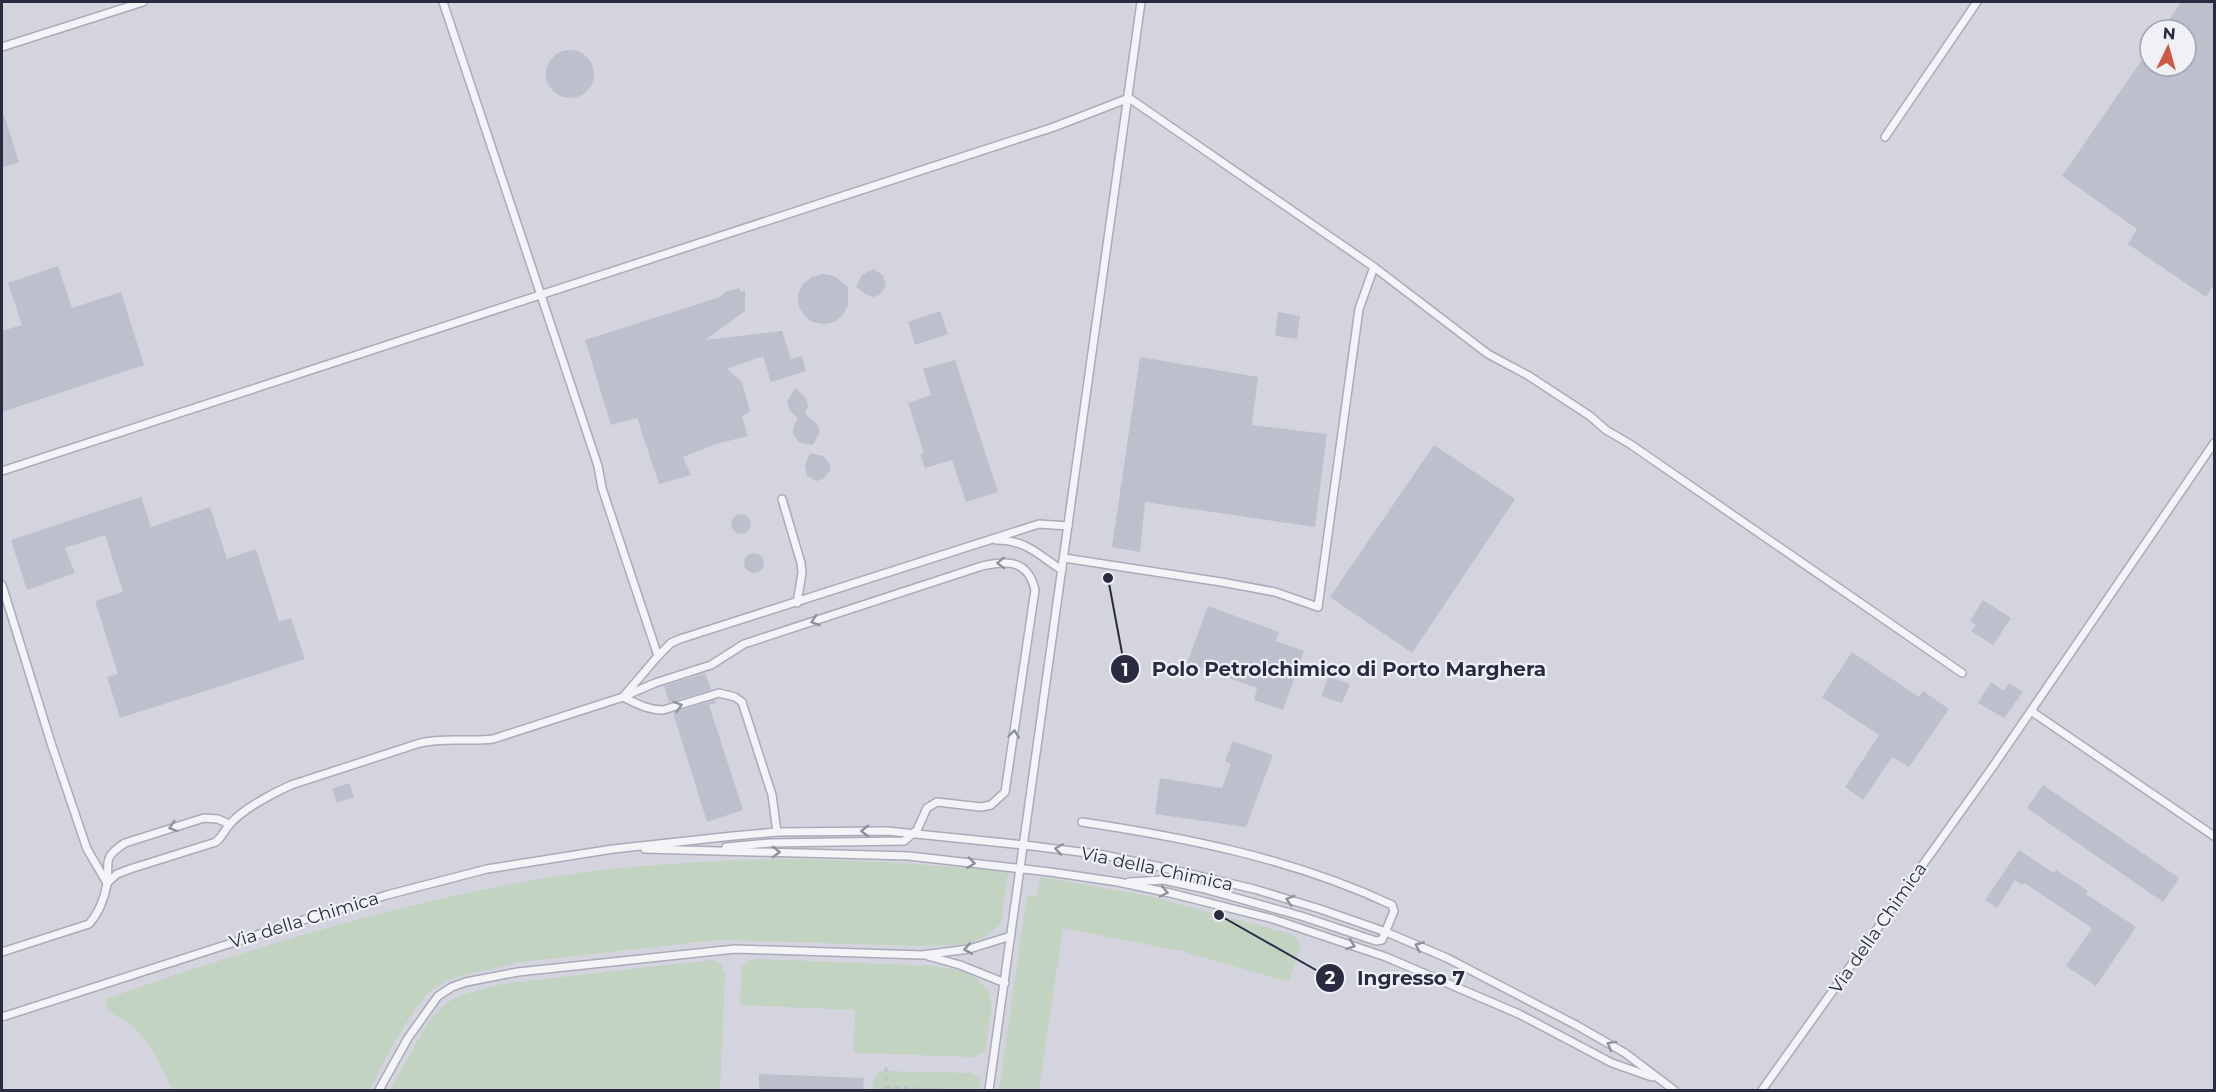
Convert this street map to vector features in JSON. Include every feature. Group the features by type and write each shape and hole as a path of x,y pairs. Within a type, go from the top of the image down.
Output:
{"lane":[{"path":"2,46 142,2"},
{"path":"443,2 598,466 602,488 658,656"},
{"path":"989,1090 1141,2"},
{"path":"1885,137 1977,2"},
{"path":"2,471 1054,127 1129,98"},
{"path":"1129,98 1374,267 1488,354 1529,376 1581,410 1606,430 1630,444 1962,673"},
{"path":"1064,558 1275,592 1318,607 1359,309 1374,267"},
{"name":"Via della Chimica","path":"1762,1090 1994,765 2214,443"},
{"path":"782,500 801,563 802,573 797,603"},
{"path":"623,697 658,656 680,639 1040,524 1068,526"},
{"path":"988,541 1010,540 1023,544 1036,550 1062,570"},
{"path":"107,882 117,874 130,869 216,842 225,835 229,824 274,793 316,777 434,740 493,739 623,697 655,683 711,665 744,644 982,566 1002,562 1020,566 1028,572 1035,590 1005,792 991,805 981,807 937,802 927,808 917,830 904,841 770,843 700,850"},
{"path":"2,585 87,849 107,882"},
{"path":"623,697 648,709 656,710 663,710 719,693 735,697 742,702 772,795 777,832"},
{"path":"2031,711 2214,836"},
{"path":"2,952 88,924 97,915 101,906 107,882 108,858 125,843 204,818 218,819 229,824"},
{"path":"1082,822 1220,847 1332,880 1392,905 1394,911 1383,940 1376,941 1268,906 1181,883 1163,880 1118,882"},
{"name":"Via della Chimica","path":"2,1017 387,895 487,869 613,849 777,832 887,831 1104,855 1289,899 1386,932 1447,958 1625,1053 1674,1090"},
{"name":"Via della Chimica","path":"613,849 878,854 1118,882 1273,919 1376,954 1519,1014 1612,1063 1658,1079"},
{"path":"379,1090 408,1038 438,996 466,982 518,972 735,949 922,955 969,949 1011,936"},
{"path":"922,955 960,965 1005,983"}],"path":[{"path":"886,1064 886,1089 943,1090"}],"shaded area":[{"path":"2,2 2214,2 2214,1090 2,1090"}],"green space":[{"path":"783,859 896,863 1008,872 1001,924 986,936 956,945 718,940 522,962 457,977 430,991 417,1006 369,1090 172,1090 145,1040 133,1026 111,1013 106,1005 105,999 222,960 339,925 458,895 604,870 681,863"},
{"path":"1040,877 1144,895 1291,934 1298,939 1300,948 1289,982 1181,951 1063,928 1039,1090 999,1090 1027,895 1037,896"},
{"path":"711,960 721,964 725,975 720,1090 390,1090 427,1024 444,1005 458,996 502,984"},
{"path":"751,960 935,966 957,970 975,977 988,990 992,1007 985,1051 974,1057 856,1053 854,1050 855,1010 740,1005 742,966"},
{"path":"881,1071 971,1073 979,1079 980,1090 872,1090 874,1077"}],"building":[{"path":"2181,2 2214,2 2214,284 2206,297 2128,244 2137,229 2062,176 2138,65 2138,78 2198,78 2198,18 2170,18"},
{"path":"570,50 587,57 594,74 587,91 570,98 553,91 546,74 553,57"},
{"path":"4,115 19,162 2,168 2,116"},
{"path":"58,266 72,308 121,292 144,365 2,412 2,331 22,325 8,283"},
{"path":"873,269 883,275 886,286 879,295 873,297 856,287 862,275"},
{"path":"823,274 834,276 848,287 848,305 843,315 834,322 823,324 812,322 804,315 798,305 798,294 803,284 812,277"},
{"path":"740,288 741,292 745,290 745,311 705,340 782,331 791,359 802,356 806,371 771,382 763,356 727,369 742,382 750,411 742,417 748,436 716,444 683,457 691,475 659,484 637,418 611,425 585,340 720,297 725,292"},
{"path":"940,311 948,334 915,345 908,322"},
{"path":"1278,312 1300,316 1297,339 1275,336"},
{"path":"1140,357 1258,377 1252,425 1327,434 1315,527 1145,502 1140,552 1112,547"},
{"path":"955,360 998,492 966,502 952,460 925,468 920,454 924,453 908,403 931,395 923,369"},
{"path":"795,388 806,398 808,406 805,414 819,428 819,434 813,445 800,443 793,434 798,418 790,411 787,402"},
{"path":"1434,445 1515,499 1412,653 1330,597"},
{"path":"810,453 823,456 830,464 830,470 823,479 817,481 807,476 805,465"},
{"path":"141,497 151,527 210,507 227,559 256,549 279,622 291,618 305,659 120,718 107,677 118,674 95,601 123,592 105,535 65,548 75,573 27,590 11,540"},
{"path":"737,514 745,514 751,520 751,528 745,534 737,534 731,528 731,520"},
{"path":"750,553 758,553 764,559 764,567 758,573 750,573 744,567 744,559"},
{"path":"1983,600 2011,618 1993,645 1971,631 1976,625 1970,621"},
{"path":"1208,606 1279,632 1276,641 1304,651 1283,710 1254,700 1257,688 1187,663"},
{"path":"1852,652 1919,697 1923,691 1949,709 1909,767 1892,757 1863,800 1845,787 1879,735 1822,697"},
{"path":"705,673 711,690 669,702 664,686"},
{"path":"1329,676 1350,684 1342,703 1321,696"},
{"path":"1991,682 2004,691 2009,683 2023,692 2004,718 1978,703"},
{"path":"715,700 716,703 709,705 743,810 707,822 673,713"},
{"path":"1233,741 1273,755 1246,827 1155,814 1160,778 1222,788 1231,764 1225,761"},
{"path":"349,783 354,797 337,803 332,789"},
{"path":"2043,785 2179,878 2163,902 2027,808"},
{"path":"2019,850 2054,873 2056,870 2088,891 2086,894 2136,927 2096,986 2066,966 2092,928 2024,883 2022,885 2015,880 1997,908 1985,900"},
{"path":"759,1074 864,1078 863,1090 759,1090"}],"place":[{"name":"Polo Petrolchimico di Porto Marghera","path":"1108,578"},
{"name":"Ingresso 7","path":"1219,915"}]}
